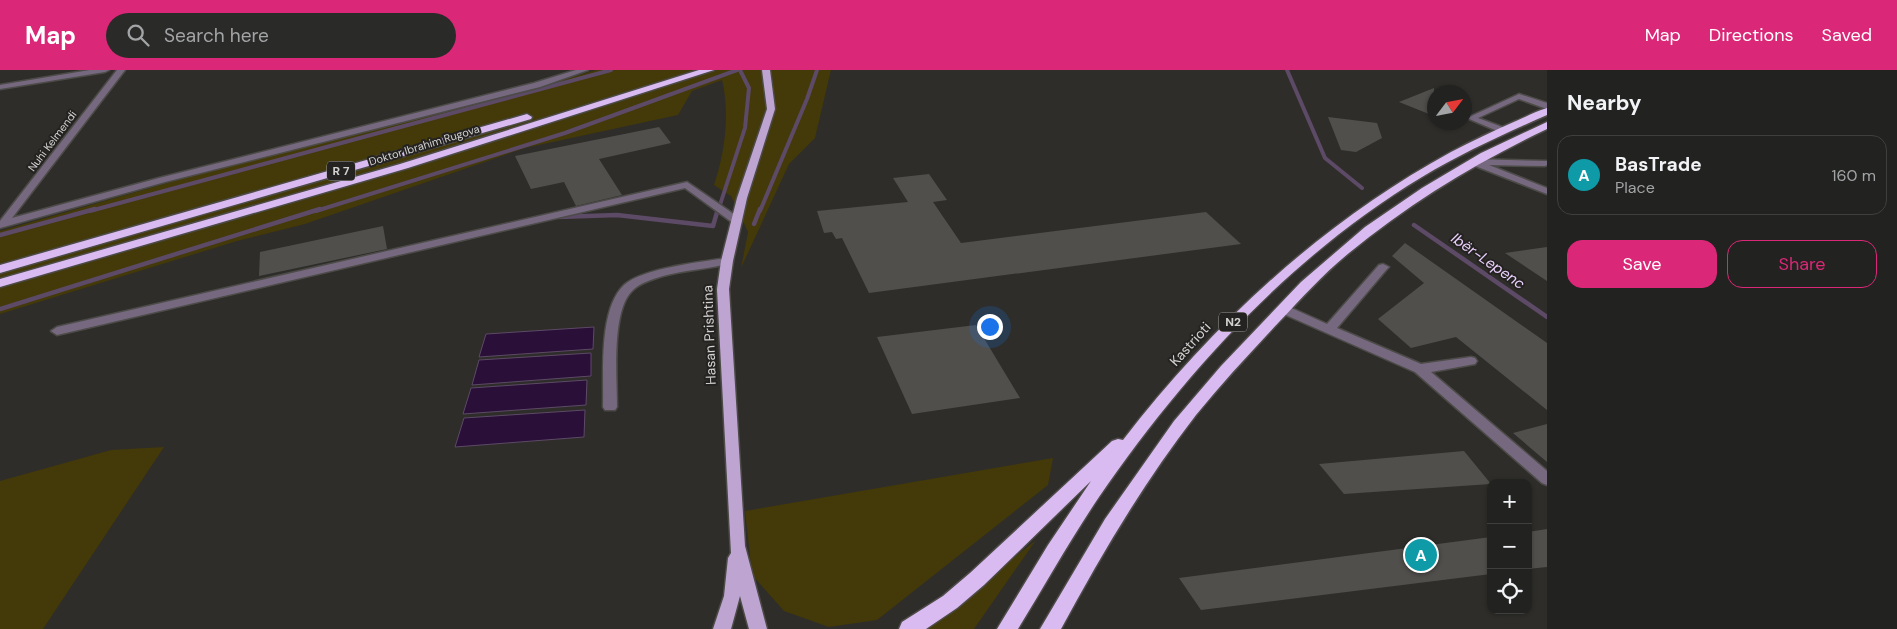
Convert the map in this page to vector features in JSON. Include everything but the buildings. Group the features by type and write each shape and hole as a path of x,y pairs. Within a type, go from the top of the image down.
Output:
{"highway":[{"name":"Doktor Ibrahim Rugova","path":"0,269 385,159 682,70"},
{"name":"Doktor Ibrahim Rugova","path":"0,282 404,166 709,70"},
{"name":"Kastrioti","path":"1007,629 1071,525 1106,473 1152,414 1234,321 1294,265 1359,213 1419,174 1461,150 1547,111"},
{"name":"N2","path":"1050,629 1101,543 1180,426 1219,378 1316,275 1381,222 1413,199 1473,162 1547,125"},
{"path":"909,629 950,602 977,579 1152,414"}],"main road":[{"name":"Hasan Prishtina","path":"722,629 732,596 737,546 723,289 727,261 742,198 771,109 766,70"},
{"name":"Hasan Prishtina","path":"737,546 758,629"}],"street":[{"path":"0,88 105,70"},
{"name":"Nuhi Kelmendi","path":"1,225 122,70"},
{"path":"1,225 162,180 537,85 584,70"},
{"path":"1502,130 1471,118 1519,96 1547,106"},
{"path":"1473,162 1546,162"},
{"path":"1473,162 1547,191"},
{"path":"1514,178 1546,162"},
{"path":"57,331 687,185 737,221"},
{"path":"610,407 612,339 617,306 629,288 650,277 727,261"},
{"path":"1329,329 1384,267"},
{"path":"1283,310 1420,369 1547,479"},
{"path":"1420,369 1471,360"}],"shaded area":[{"path":"596,70 831,70 815,138 789,164 741,268 748,232 731,196 714,185 721,160 725,133 726,106 722,80 692,91 678,115 525,148 305,224 237,241 0,314 0,231 192,176 526,91"},
{"path":"594,327 593,349 479,357 486,334"},
{"path":"591,353 591,376 472,385 479,360"},
{"path":"587,380 586,405 463,414 471,388"},
{"path":"585,410 584,437 455,447 464,418"},
{"path":"164,447 43,629 0,629 0,481 111,450"},
{"path":"1053,458 1048,485 877,620 829,627 784,611 752,575 745,511"},
{"path":"1036,540 974,629 918,629 939,617"}],"waterway":[{"path":"90,211 611,70"},
{"path":"316,211 565,133 737,70"},
{"path":"718,211 745,128 749,88 740,70"},
{"path":"760,211 807,99 817,70"},
{"name":"Ibër-Lepenc","path":"1287,70 1325,158 1362,188"},
{"path":"0,235 95,209"},
{"path":"0,309 320,209"},
{"path":"558,217 617,215 713,226 718,209"},
{"path":"754,224 760,209"},
{"name":"Ibër-Lepenc","path":"1414,225 1547,317"}],"place":[{"name":"BasTrade","path":"1421,555"}]}
